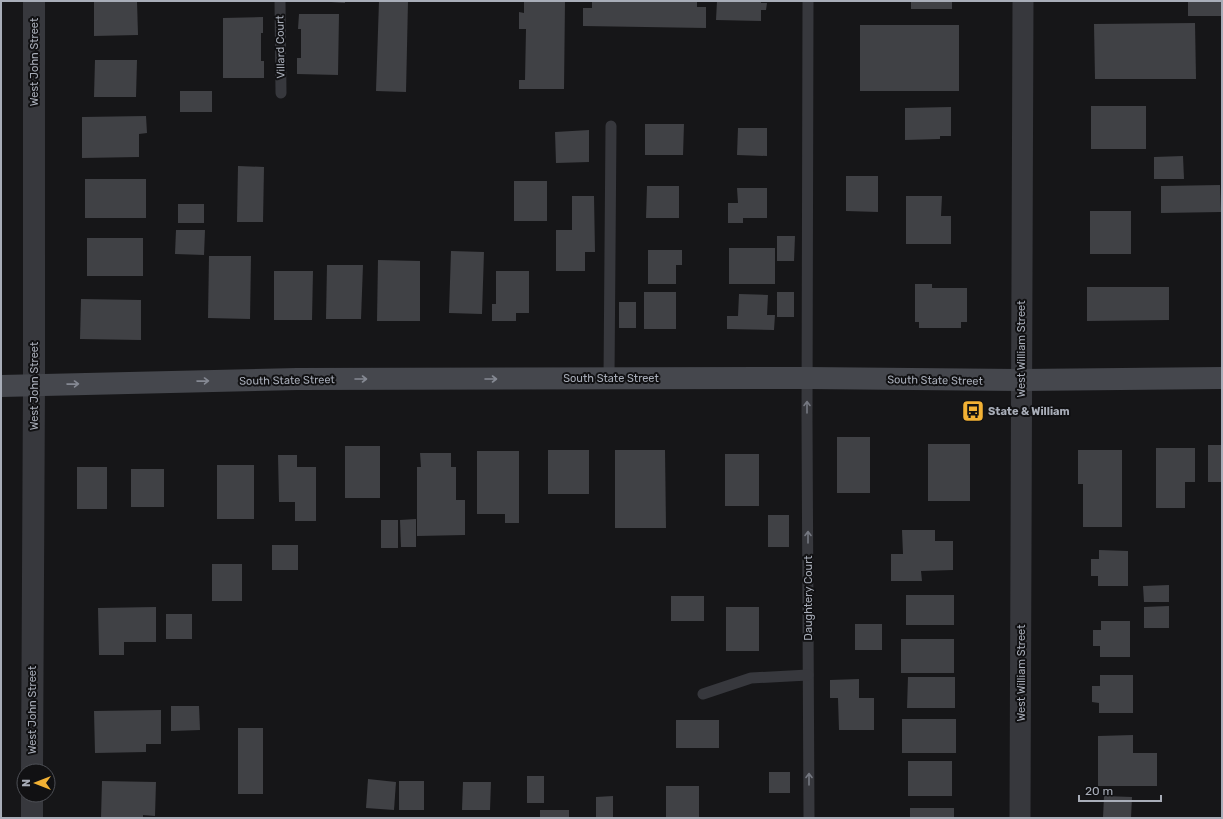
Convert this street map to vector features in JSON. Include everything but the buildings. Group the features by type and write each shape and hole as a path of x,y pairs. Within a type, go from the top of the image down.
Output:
{"main road":[{"name":"South State Street","path":"1,386 34,384 305,379 807,378 1021,380 1222,378"}],"street":[{"name":"West John Street","path":"32,763 34,1"},
{"name":"West William Street","path":"1020,818 1023,1"},
{"path":"32,803 32,818"}],"lane":[{"name":"Villard Court","path":"280,1 281,93"},
{"name":"Daughtery Court","path":"808,1 807,378 809,818"},
{"path":"609,378 611,126"},
{"path":"703,694 751,678 808,675"}],"place":[{"name":"State & William","path":"973,411"}]}
